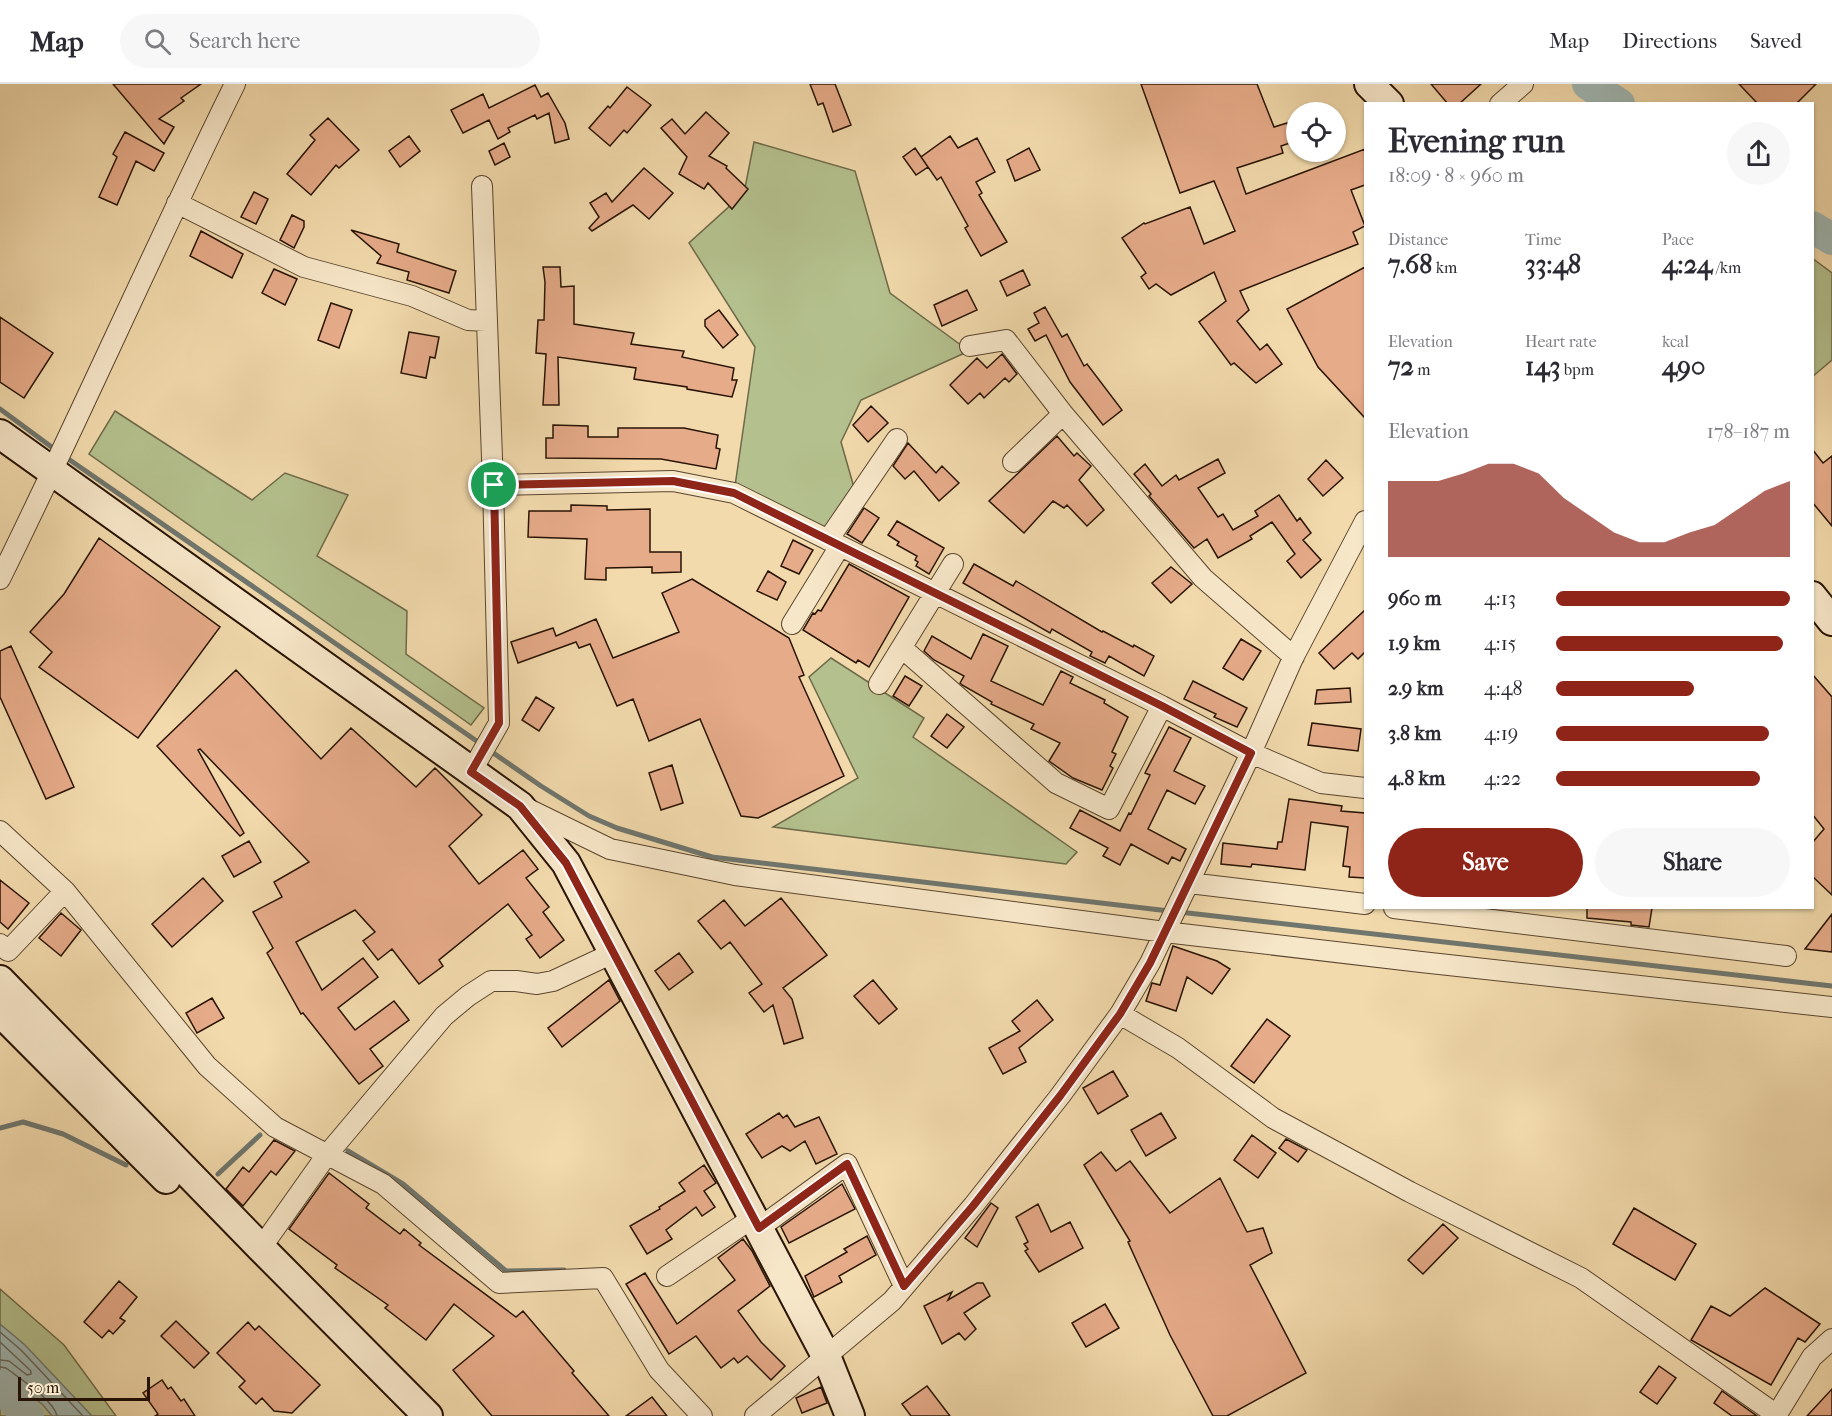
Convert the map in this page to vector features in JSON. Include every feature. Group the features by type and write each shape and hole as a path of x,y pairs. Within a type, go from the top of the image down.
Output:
{"street":[{"path":"0,579 235,84"},
{"path":"1369,84 1387,102"},
{"path":"1502,102 1523,84"},
{"path":"475,765 499,723 494,485 482,186"},
{"path":"177,202 304,267 412,296 468,320 486,321"},
{"path":"970,346 1006,340 1063,414 1203,578 1294,657"},
{"path":"1013,462 1063,414"},
{"path":"0,434 55,467 475,765 520,806 566,863 826,1356 850,1416"},
{"path":"792,624 834,543 897,439"},
{"path":"494,485 673,481 734,493 1162,706 1251,753 1321,783 1364,788"},
{"path":"755,1416 892,1300 980,1196 1060,1096 1120,1014 1150,963 1251,753 1294,657 1364,523"},
{"path":"879,684 953,564"},
{"path":"1814,598 1832,621"},
{"path":"902,648 1056,783 1109,809 1162,706"},
{"path":"520,806 610,849 735,875 1832,1007"},
{"path":"0,831 65,891 207,1066 275,1127 326,1156 383,1184 499,1283 603,1278 658,1370 702,1416"},
{"path":"1186,889 1364,904"},
{"path":"3,952 65,891"},
{"path":"1417,909 1541,917 1786,956"},
{"path":"261,1248 326,1156 444,1016 491,981 537,984 553,981 613,953"},
{"path":"0,980 428,1416"},
{"path":"0,1012 403,1416"},
{"path":"1120,1014 1178,1048 1273,1118 1410,1192 1581,1278 1776,1415 1812,1357 1832,1339"},
{"path":"667,1276 847,1164 904,1286"}],"green space":[{"path":"754,142 855,171 890,293 969,351 861,400 841,442 855,491 833,533 734,493 755,347 689,243 744,193"},
{"path":"1814,260 1832,273 1832,360 1814,375"},
{"path":"115,411 252,500 285,473 348,495 317,556 407,611 406,654 484,708 471,725 89,454"},
{"path":"831,658 924,718 913,737 1077,852 1066,864 773,827 858,778 809,677"},
{"path":"0,1289 64,1345 116,1416 0,1416"}],"water":[{"path":"0,1324 25,1345 92,1416 52,1416 43,1405 0,1371"}],"building":[{"path":"113,84 201,84 181,98 184,101 159,119 174,127 164,144"},
{"path":"810,84 835,84 851,125 833,132 823,103 818,105"},
{"path":"1141,84 1257,84 1274,127 1286,123 1286,144 1281,146 1283,153 1237,168 1246,194 1331,162 1346,162 1346,156 1364,149 1364,185 1351,190 1364,223 1364,226 1353,232 1358,244 1240,291 1249,310 1237,321 1260,350 1267,344 1282,364 1256,383 1234,363 1231,365 1199,322 1226,301 1214,272 1171,295 1156,284 1149,289 1141,277 1146,273 1122,238 1144,223 1190,207 1204,244 1235,231 1214,181 1180,193"},
{"path":"1431,84 1481,84 1461,102 1446,102"},
{"path":"1739,84 1816,84 1798,102 1756,102"},
{"path":"535,85 541,97 548,93 565,123 569,139 555,143 549,113 537,119 535,115 508,128 510,132 498,139 489,120 463,133 451,110 483,94 489,108"},
{"path":"627,87 651,105 627,133 624,130 610,146 589,128 608,106 610,108"},
{"path":"706,112 729,133 709,156 727,166 726,168 748,189 732,209 708,183 704,189 679,174 687,157 661,128 672,119 685,134"},
{"path":"328,118 359,150 339,168 336,165 311,195 287,174 315,140 310,135"},
{"path":"125,132 164,153 154,171 136,161 117,205 99,197 117,157 113,154"},
{"path":"409,136 420,151 400,167 389,151"},
{"path":"950,136 958,148 977,138 995,172 976,182 982,193 979,195 1007,242 981,256 965,228 968,226 941,177 937,180 921,157"},
{"path":"504,143 510,157 495,165 489,151"},
{"path":"915,148 928,167 916,175 903,157"},
{"path":"1029,148 1040,170 1015,181 1007,160"},
{"path":"644,168 673,193 649,219 633,205 592,231 589,228 599,217 590,203 606,193 612,202"},
{"path":"254,192 268,199 256,224 241,217"},
{"path":"292,215 304,221 304,227 294,248 280,240"},
{"path":"351,230 399,244 397,252 456,271 449,293 407,280 409,272 377,263 381,256"},
{"path":"201,231 243,254 232,278 190,256"},
{"path":"543,267 560,267 561,287 574,286 574,324 634,333 631,344 684,351 682,357 734,368 732,380 737,380 732,397 634,379 636,368 558,357 559,405 543,405 546,354 536,353 538,320 544,320"},
{"path":"1364,268 1364,417 1318,367 1287,309"},
{"path":"274,269 297,279 285,305 262,293"},
{"path":"1023,270 1030,285 1007,296 1000,281"},
{"path":"967,290 977,310 942,326 934,305"},
{"path":"331,303 352,310 339,348 318,340"},
{"path":"1045,307 1062,337 1067,334 1084,366 1087,364 1122,410 1103,425 1070,382 1046,335 1035,341 1028,329 1039,323 1034,313"},
{"path":"719,310 738,335 723,348 705,326 705,320"},
{"path":"0,317 53,353 24,398 0,382"},
{"path":"409,332 439,337 435,358 430,357 426,378 401,373"},
{"path":"1002,354 1017,374 1009,382 1005,378 984,398 980,393 968,404 950,385 977,358 987,368"},
{"path":"871,406 888,423 868,442 853,425"},
{"path":"553,425 588,426 588,437 618,437 618,428 684,428 718,435 716,448 720,449 716,469 661,459 546,458 546,438 553,438"},
{"path":"1057,436 1074,456 1077,453 1091,466 1079,480 1104,510 1087,526 1067,505 1064,508 1053,501 1024,533 989,501"},
{"path":"908,443 936,473 942,466 959,483 939,501 914,471 905,479 893,466"},
{"path":"1814,452 1823,463 1832,456 1832,526 1814,504"},
{"path":"1218,459 1225,473 1198,488 1218,517 1223,514 1233,530 1258,516 1255,511 1279,495 1297,521 1300,518 1311,533 1303,540 1321,560 1301,578 1287,561 1295,554 1272,522 1250,536 1252,539 1218,558 1207,539 1194,548 1149,496 1151,494 1134,474 1145,464 1162,486 1176,475 1179,480"},
{"path":"1326,460 1343,478 1323,496 1308,479"},
{"path":"571,505 607,506 607,510 650,509 650,552 681,552 681,572 652,573 652,567 606,568 606,580 585,579 587,539 528,537 529,511 571,511"},
{"path":"864,508 879,518 862,543 847,534"},
{"path":"897,521 944,548 929,574 916,566 917,556 897,545 899,542 888,535"},
{"path":"99,538 220,627 138,738 39,667 52,652 30,632 64,594"},
{"path":"793,540 813,550 799,574 781,566"},
{"path":"849,564 909,597 869,667 858,660 856,663 803,630 813,613 821,611"},
{"path":"974,564 1013,586 1016,581 1102,632 1154,656 1144,676 1109,656 1105,663 1090,656 1092,652 1052,629 1050,633 963,583"},
{"path":"1171,567 1192,584 1171,603 1152,583"},
{"path":"768,571 786,582 777,600 757,591"},
{"path":"692,579 789,638 804,675 799,677 844,776 758,818 741,816 700,719 649,741 633,699 617,706 590,644 579,648 576,642 518,663 511,642 553,628 556,636 596,619 613,658 679,632 662,593"},
{"path":"1364,611 1364,653 1358,659 1352,653 1334,669 1319,653"},
{"path":"983,634 1008,646 991,681 1043,705 1061,671 1073,677 1070,683 1105,700 1104,703 1128,717 1112,752 1116,754 1110,766 1113,768 1102,790 1073,778 1049,761 1060,743 1031,729 1034,724 991,704 992,702 962,685 960,683 964,676 934,660 924,651 932,636 971,659"},
{"path":"1241,639 1261,651 1243,680 1223,668"},
{"path":"11,646 74,787 46,799 0,697 0,651"},
{"path":"236,670 321,759 351,728 416,787 435,768 482,815 449,846 479,884 523,850 538,869 526,878 549,907 543,912 564,940 540,958 526,939 532,935 508,904 439,960 443,966 419,984 392,949 378,960 363,941 375,932 355,910 296,942 322,990 363,958 378,977 338,1008 355,1030 394,1001 409,1020 370,1049 383,1066 359,1084 303,1013 301,1014 267,953 273,948 253,912 282,897 274,882 309,862 200,749 198,750 244,833 240,836 157,746"},
{"path":"905,676 922,686 909,706 893,696"},
{"path":"1814,676 1832,697 1832,895 1814,878 1814,841 1824,829 1814,816"},
{"path":"1193,681 1247,708 1237,727 1214,717 1216,714 1184,699"},
{"path":"1350,688 1351,702 1315,704 1317,690"},
{"path":"536,697 554,708 539,731 522,720"},
{"path":"947,714 964,727 947,748 931,736"},
{"path":"1312,723 1361,729 1358,751 1308,745"},
{"path":"1169,727 1191,738 1174,771 1205,786 1195,804 1167,790 1148,829 1186,849 1180,861 1172,857 1168,864 1131,844 1120,865 1103,856 1108,848 1070,828 1080,810 1120,831 1150,775 1145,773"},
{"path":"672,765 683,803 661,810 649,773"},
{"path":"1289,799 1342,806 1341,811 1364,813 1364,878 1349,877 1350,867 1343,866 1348,827 1311,822 1305,870 1252,864 1251,867 1221,864 1223,843 1277,849 1278,842 1282,842"},
{"path":"249,841 261,862 234,877 222,856"},
{"path":"203,878 223,901 172,947 152,924"},
{"path":"0,880 29,903 8,929 0,922"},
{"path":"781,898 827,955 783,988 792,999 803,1038 784,1044 773,1005 764,1012 749,993 762,984 730,942 721,949 698,921 724,900 745,926"},
{"path":"1587,909 1652,909 1649,927 1631,925 1631,922 1587,918"},
{"path":"61,913 81,930 61,956 39,938"},
{"path":"1832,914 1832,952 1805,949"},
{"path":"1173,946 1217,961 1230,969 1212,994 1187,977 1176,1011 1146,1001 1152,983 1160,985"},
{"path":"679,953 693,972 669,990 655,971"},
{"path":"609,980 620,1001 562,1047 548,1028"},
{"path":"873,980 897,1009 879,1024 854,996"},
{"path":"212,998 224,1018 197,1033 186,1013"},
{"path":"1037,1000 1053,1020 1019,1048 1026,1062 1003,1074 989,1048 1020,1031 1012,1021"},
{"path":"1267,1019 1290,1036 1254,1083 1231,1066"},
{"path":"1113,1071 1128,1096 1098,1114 1083,1088"},
{"path":"779,1113 783,1118 787,1115 795,1127 819,1117 837,1154 816,1164 805,1141 790,1151 782,1146 762,1158 746,1134"},
{"path":"1161,1113 1176,1138 1146,1156 1131,1130"},
{"path":"1252,1135 1276,1153 1258,1178 1234,1160"},
{"path":"1286,1139 1307,1150 1298,1162 1279,1148"},
{"path":"274,1140 295,1151 276,1175 271,1171 243,1206 226,1189 243,1167 249,1172"},
{"path":"1101,1152 1116,1171 1130,1161 1170,1213 1220,1178 1247,1232 1263,1228 1272,1253 1250,1265 1306,1373 1227,1416 1213,1416 1170,1335 1128,1242 1130,1241 1084,1165"},
{"path":"704,1165 716,1183 704,1191 715,1207 702,1216 696,1207 666,1230 672,1239 647,1254 630,1226 685,1191 679,1183"},
{"path":"329,1173 369,1204 366,1208 400,1234 404,1229 421,1243 419,1245 516,1317 523,1311 609,1416 492,1416 453,1370 494,1336 454,1304 426,1340 385,1308 388,1305 335,1268 337,1265 289,1229"},
{"path":"842,1184 855,1209 789,1243 781,1227"},
{"path":"991,1203 998,1208 977,1247 965,1238"},
{"path":"1038,1204 1051,1232 1070,1222 1083,1248 1039,1272 1025,1251 1028,1249 1024,1244 1028,1242 1016,1217"},
{"path":"1634,1208 1696,1244 1675,1280 1613,1244"},
{"path":"1443,1224 1458,1238 1423,1274 1408,1260"},
{"path":"867,1236 876,1255 839,1276 842,1282 814,1297 805,1276 847,1252 844,1249"},
{"path":"743,1239 752,1251 770,1286 738,1311 761,1342 785,1366 771,1380 747,1356 738,1363 734,1358 721,1368 696,1336 669,1354 626,1284 645,1273 677,1324 735,1280 718,1258"},
{"path":"119,1281 137,1297 120,1318 125,1321 113,1334 109,1330 102,1338 84,1322"},
{"path":"977,1283 983,1283 990,1296 964,1313 976,1329 965,1340 959,1333 942,1344 924,1306 952,1292 948,1300"},
{"path":"1765,1288 1820,1324 1805,1342 1798,1338 1771,1385 1691,1340 1711,1306 1730,1316"},
{"path":"1105,1304 1119,1328 1086,1347 1072,1323"},
{"path":"176,1321 209,1353 194,1368 161,1336"},
{"path":"248,1322 255,1330 259,1326 320,1385 292,1413 274,1411 262,1398 256,1404 239,1387 245,1381 217,1353"},
{"path":"1659,1366 1676,1378 1657,1404 1640,1392"},
{"path":"162,1380 168,1389 171,1387 181,1401 184,1399 195,1416 155,1416 158,1414 143,1393"},
{"path":"927,1386 950,1416 911,1416 902,1404"},
{"path":"821,1387 827,1403 802,1413 796,1398"},
{"path":"1832,1389 1832,1416 1807,1416"},
{"path":"1722,1391 1757,1416 1732,1416 1714,1403"},
{"path":"652,1397 667,1416 626,1416"}],"waterway":[{"path":"1588,84 1616,102"},
{"path":"1814,228 1832,239"},
{"path":"0,409 57,451"},
{"path":"64,456 481,744"},
{"path":"489,750 589,816 617,828 712,857 1169,911"},
{"path":"1179,912 1832,986"},
{"path":"0,1128 23,1122 63,1134 126,1165"},
{"path":"218,1174 260,1135"},
{"path":"348,1151 403,1184 506,1271 564,1270"},
{"path":"0,1386 28,1416"}],"route":[{"path":"673,481 734,493 1162,706 1251,753 1150,963 1120,1014 1060,1096 973,1206 904,1286 847,1164 759,1228 566,863 520,806 471,772 499,723 494,485 673,481"}]}
